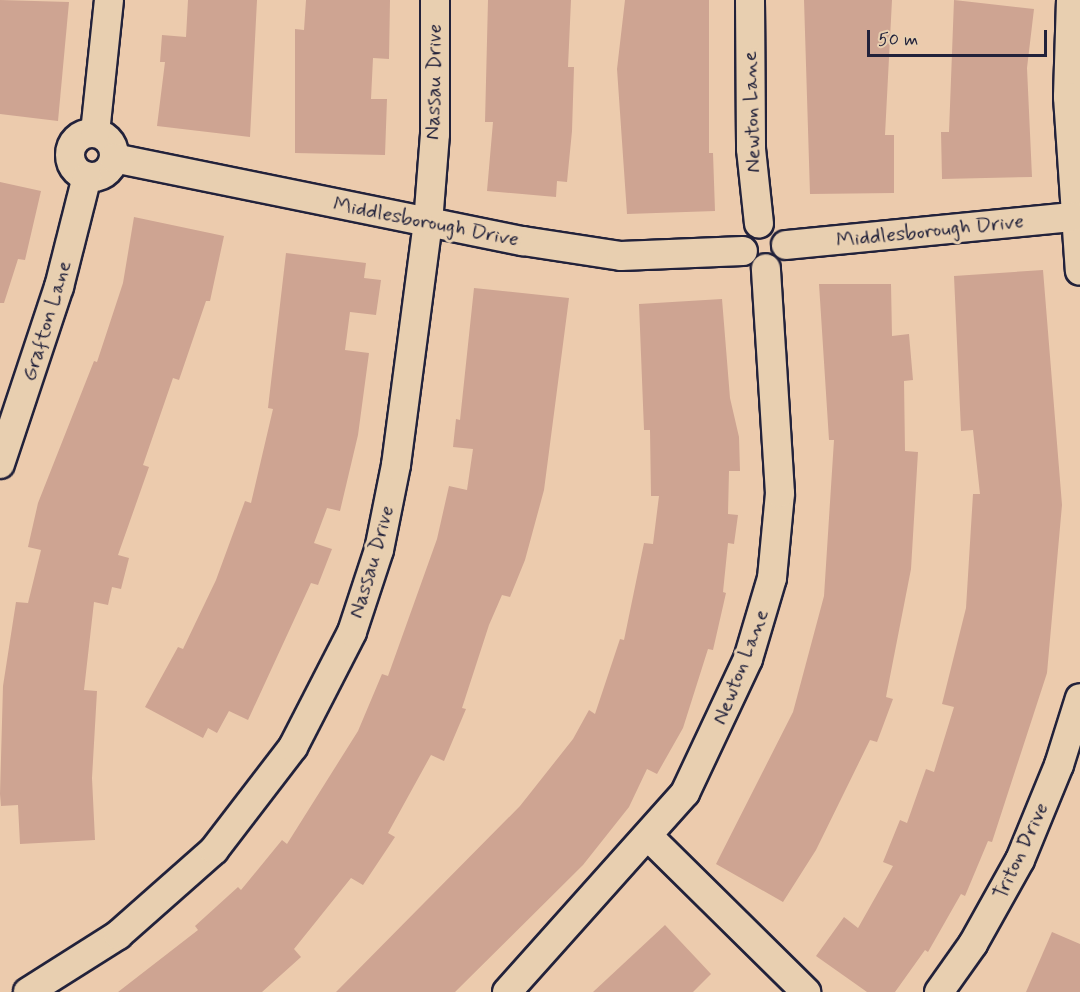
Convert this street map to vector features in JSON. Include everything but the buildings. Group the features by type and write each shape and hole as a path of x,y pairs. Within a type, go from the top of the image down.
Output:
{"street":[{"path":"95,133 109,0"},
{"name":"Nassau Drive","path":"28,992 118,935 184,880 249,809 315,710 360,612 387,518 428,223 435,134 435,0"},
{"name":"Newton Lane","path":"750,0 750,138 759,224"},
{"path":"1071,0 1068,97 1074,217 1080,271"},
{"path":"95,133 108,140 114,158 105,174 87,176 73,167 70,153 81,136 95,133"},
{"name":"Middlesborough Drive","path":"114,158 428,223 621,256 742,251"},
{"name":"Grafton Lane","path":"0,464 59,287 87,176"},
{"name":"Middlesborough Drive","path":"786,245 1074,217"},
{"path":"759,224 780,231 786,245 783,258 766,268 754,266 742,251 747,231 759,224"},
{"name":"Newton Lane","path":"507,992 649,837 685,793 731,702 772,578 780,493 766,268"},
{"name":"Triton Drive","path":"939,992 997,905 1070,767 1080,698"},
{"path":"649,837 806,992"}]}
